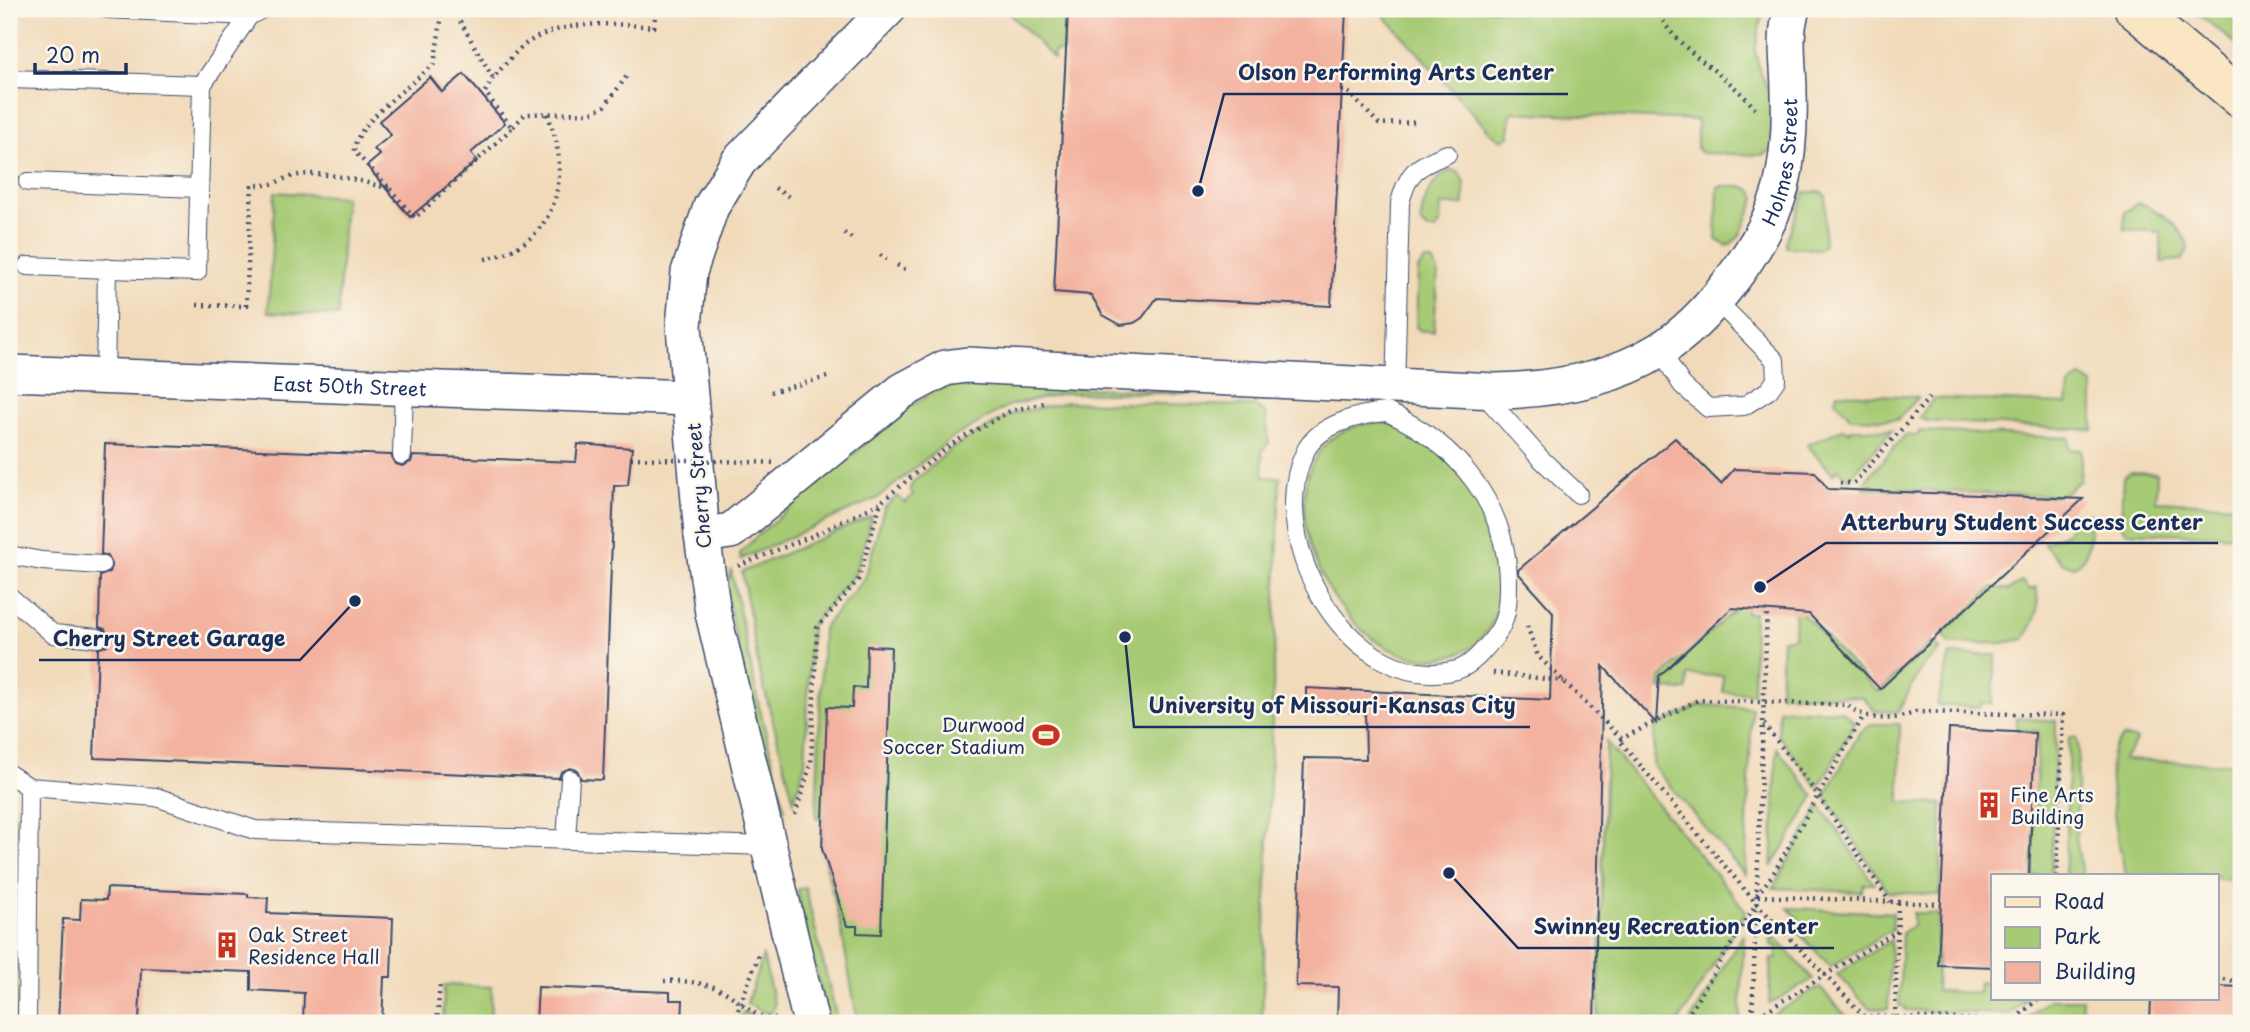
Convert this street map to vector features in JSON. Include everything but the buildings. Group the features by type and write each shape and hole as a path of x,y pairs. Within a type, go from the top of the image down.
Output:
{"main road":[{"path":"2134,9 2241,99"}],"street":[{"name":"Cherry Street","path":"797,1021 769,846 713,612 702,535 684,326 689,272 710,207 739,160 888,9"},
{"name":"Holmes Street","path":"1716,300 1760,239 1781,188 1789,95 1786,28 1792,9"},
{"path":"702,535 731,531 902,391 945,368 967,365 1392,400 1481,391 1541,390 1584,381 1627,367 1660,350 1716,300"},
{"name":"East 50th Street","path":"9,373 690,398"}],"lane":[{"path":"107,9 256,13"},
{"path":"27,266 197,272 202,85 256,13"},
{"path":"9,79 202,85"},
{"path":"1392,400 1400,203 1406,180 1421,165 1447,155"},
{"path":"28,182 199,188"},
{"path":"105,377 107,268"},
{"path":"1660,350 1682,385 1708,408 1744,406 1769,390 1776,380 1774,360 1716,300"},
{"path":"402,455 404,387"},
{"path":"1481,391 1540,458 1578,494"},
{"path":"1392,400 1452,453 1489,505 1504,537 1508,611 1499,632 1482,653 1461,669 1432,675 1408,672 1384,663 1365,648 1312,587 1295,526 1294,487 1306,450 1332,426 1392,400"},
{"path":"9,555 101,565"},
{"path":"9,596 53,634 98,638"},
{"path":"9,774 29,787 156,797 255,830 769,846"},
{"path":"566,840 570,779"},
{"path":"27,1023 29,787"}],"path":[{"path":"443,9 435,64 360,132 355,141 354,152 415,218 525,114 591,113 605,106 629,72"},
{"path":"453,9 493,78"},
{"path":"512,128 485,92 493,78 522,47 544,33 612,23 654,27 656,9"},
{"path":"1656,9 1673,38 1741,91 1757,112"},
{"path":"1342,91 1348,91 1379,124 1419,122"},
{"path":"485,259 509,254 522,247 553,207 558,184 558,146 547,114"},
{"path":"197,305 246,306 250,185 274,186 296,175 348,178 390,189"},
{"path":"775,188 789,197"},
{"path":"844,233 853,239"},
{"path":"880,255 887,259"},
{"path":"897,265 907,270"},
{"path":"771,392 831,376"},
{"path":"1840,483 1854,483 1929,398"},
{"path":"736,567 812,536 881,502 950,445 1010,411 1053,401"},
{"path":"631,458 777,463"},
{"path":"794,817 811,763 817,628 858,580 881,502"},
{"path":"1752,1022 1768,611"},
{"path":"1538,656 1622,739"},
{"path":"1461,669 1563,681"},
{"path":"2037,1000 2013,1021 1864,1016 1756,903 1619,740 1698,700 1847,705 1863,717 1901,718 1916,712 2063,715 2057,874"},
{"path":"1757,896 1773,874 1863,717"},
{"path":"1763,724 1818,795 1890,902"},
{"path":"1757,896 1941,904"},
{"path":"1895,1017 1898,902"},
{"path":"1684,1023 1756,903"},
{"path":"1752,1022 1897,931"},
{"path":"733,1023 761,949"},
{"path":"2218,978 2241,982"},
{"path":"664,981 682,980 728,994 741,1006 767,1019 797,1021"},
{"path":"438,1023 440,982"}],"green space":[{"path":"1005,9 1065,9 1063,51 1054,52 1054,59"},
{"path":"1378,9 1763,9 1755,51 1760,71 1775,106 1772,150 1762,155 1701,153 1697,149 1697,120 1511,112 1509,136 1502,140 1491,133"},
{"path":"2192,9 2241,9 2241,48"},
{"path":"1451,170 1459,172 1464,183 1464,205 1441,205 1440,225 1435,230 1428,230 1421,223 1428,192 1438,179"},
{"path":"1718,187 1746,188 1756,198 1739,237 1728,246 1716,240"},
{"path":"275,192 345,197 338,316 268,312"},
{"path":"1805,192 1822,192 1826,196 1824,245 1819,249 1786,247"},
{"path":"2138,203 2161,214 2176,227 2188,249 2182,260 2161,262 2161,232 2124,229 2125,212"},
{"path":"1424,261 1432,261 1438,271 1434,331 1421,331 1416,327 1418,269"},
{"path":"2080,377 2093,384 2093,430 1926,421 1920,417 1934,398 2067,404 2069,386"},
{"path":"959,384 1231,393 1064,393 1010,405 952,438 878,498 741,559 740,553 760,533 913,404 939,389"},
{"path":"1837,393 1918,397 1897,420 1851,418 1835,400"},
{"name":"Durwood Soccer Stadium","path":"1067,402 1255,406 1266,414 1269,443 1262,451 1264,477 1280,477 1262,1023 858,1023 841,928 822,849 823,819 816,818 823,628 865,578 884,508 897,496 905,503 913,495 910,488 913,482 952,448 1014,413"},
{"path":"1383,422 1419,437 1451,463 1481,503 1498,554 1500,582 1497,607 1488,630 1471,647 1446,657 1402,654 1363,631 1332,595 1312,551 1304,505 1312,465 1337,435"},
{"path":"1842,429 1850,432 1851,429 1892,430 1849,479 1839,469 1833,474 1807,445"},
{"path":"1919,431 2069,438 2069,449 2082,450 2080,480 2066,492 2055,496 1864,488 1865,481 1905,435 1918,436"},
{"path":"2131,472 2157,473 2156,501 2241,505 2241,536 2126,532 2121,525 2123,477"},
{"path":"2075,514 2090,514 2087,551 2073,567 2061,562 2043,543 2067,533"},
{"path":"872,516 855,574 811,625 805,763 794,801 759,669 742,572"},
{"path":"731,570 759,706 785,810 777,814 725,591"},
{"path":"2022,581 2030,590 2036,587 2038,602 2035,620 2024,639 2002,643 1951,644 1942,634 1993,587 2009,590"},
{"path":"1737,607 1746,607 1746,613 1754,613 1753,693 1723,692 1723,676 1688,675 1687,690 1660,689 1661,678"},
{"path":"1795,611 1800,611 1878,692 1933,642 1941,650 1923,666 1898,712 1875,711 1863,697 1780,694 1782,639 1794,637"},
{"path":"1950,655 1996,655 1992,704 1981,703 1980,707 1937,705"},
{"path":"1700,705 1752,708 1745,875 1653,766 1655,727"},
{"path":"1779,709 1842,711 1855,723 1818,788 1778,735"},
{"path":"2016,718 2056,721 2051,874 2032,874 2038,731 2016,730"},
{"path":"1873,724 1900,724 1900,802 1942,804 1940,895 1888,892 1825,796 1860,732"},
{"path":"2069,737 2076,737 2076,837 2082,874 2065,874"},
{"path":"2123,737 2137,740 2123,760 2241,764 2241,879 2218,879 2218,874 2126,874 2120,850 2112,793 2111,761 2116,744"},
{"path":"1606,742 1746,911 1678,1023 1598,1023"},
{"path":"1777,748 1814,796 1772,867"},
{"path":"9,800 16,821 17,1023 9,1023"},
{"path":"1820,805 1874,884 1864,884 1861,892 1773,888"},
{"path":"805,887 838,1023 828,1023 797,890"},
{"path":"1788,908 1893,913 1892,929 1831,967 1792,926 1798,919"},
{"path":"1913,913 1938,914 1936,991 1978,993 1979,982 1991,983 1991,1000 2026,1000 2009,1014 1905,1010 1905,1006 1899,1006 1902,933 1913,926"},
{"path":"1744,933 1740,1023 1689,1023"},
{"path":"1771,933 1813,979 1769,1004 1771,959 1777,959 1777,946 1771,945"},
{"path":"1891,940 1888,1009 1869,1008 1837,974"},
{"path":"763,956 774,1004 772,1013 763,1012 747,1003"},
{"path":"444,985 492,987 490,1023 443,1023"},
{"path":"1819,987 1853,1023 1767,1023 1767,1018"},
{"path":"2049,1000 2082,1000 2081,1023 2022,1022"},
{"path":"743,1012 775,1023 738,1023"}],"place":[{"name":"Olson Performing Arts Center","path":"1198,191"},
{"name":"Atterbury Student Success Center","path":"1760,587"},
{"name":"Cherry Street Garage","path":"355,601"},
{"name":"University of Missouri-Kansas City","path":"1125,637"},
{"name":"Durwood Soccer Stadium","path":"1046,735"},
{"name":"Fine Arts Building","path":"1989,805"},
{"name":"Swinney Recreation Center","path":"1449,873"},
{"name":"Oak Street Residence Hall","path":"227,945"}]}
